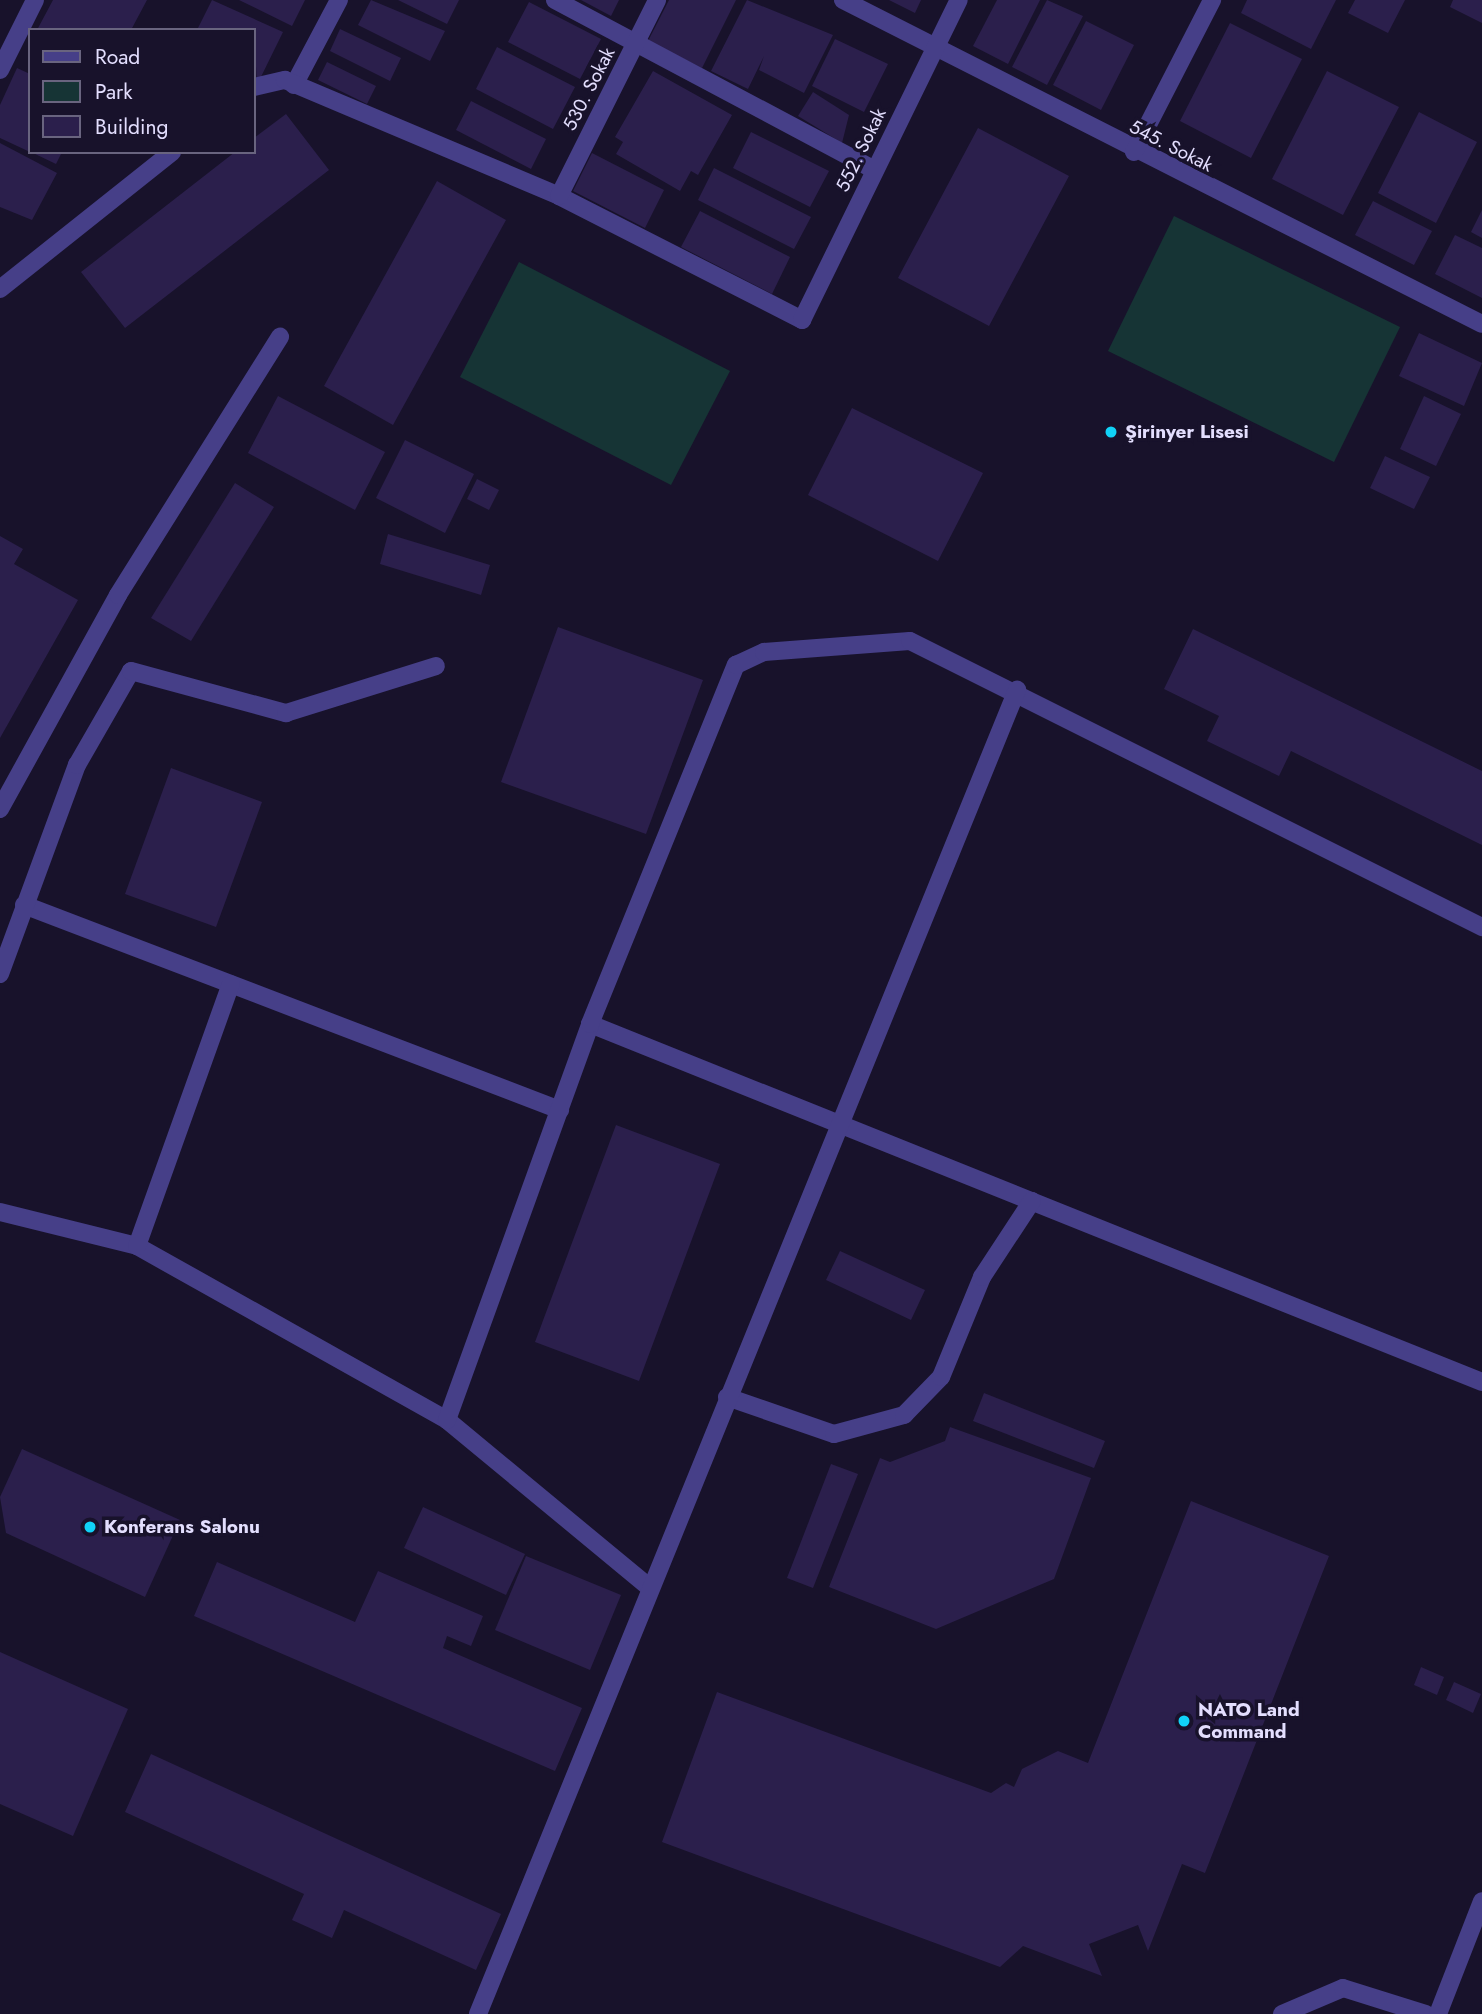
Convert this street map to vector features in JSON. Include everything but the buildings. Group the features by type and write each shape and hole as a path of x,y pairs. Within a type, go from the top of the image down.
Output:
{"street":[{"path":"0,71 35,0"},
{"path":"294,85 339,0"},
{"path":"555,0 874,170"},
{"name":"530. Sokak","path":"559,196 657,0"},
{"name":"545. Sokak","path":"844,0 1134,152 1482,324"},
{"name":"552. Sokak","path":"559,196 802,320 959,0"},
{"path":"1134,152 1212,0"},
{"path":"256,87 294,85 559,196"},
{"path":"0,289 169,154"},
{"path":"0,809 118,595 279,337"},
{"path":"447,1420 590,1024 736,665 764,652 910,641 1017,690 1482,928"},
{"path":"0,974 77,765 131,671 286,712 436,666"},
{"path":"478,2014 1017,690"},
{"path":"24,905 560,1110"},
{"path":"137,1246 231,984"},
{"path":"590,1024 1482,1382"},
{"path":"727,1397 834,1434 904,1415 941,1377 982,1277 1032,1201"},
{"path":"0,1212 137,1246 447,1420 650,1588"},
{"path":"1437,2014 1482,1901"},
{"path":"1282,2014 1343,1988 1426,2014"}],"green space":[{"path":"1174,216 1400,327 1334,462 1108,351"},
{"path":"519,262 730,371 671,485 460,377"}],"place":[{"name":"Şirinyer Lisesi","path":"1111,432"},
{"name":"Konferans Salonu","path":"90,1527"},
{"name":"NATO Land Command","path":"1184,1721"}]}
